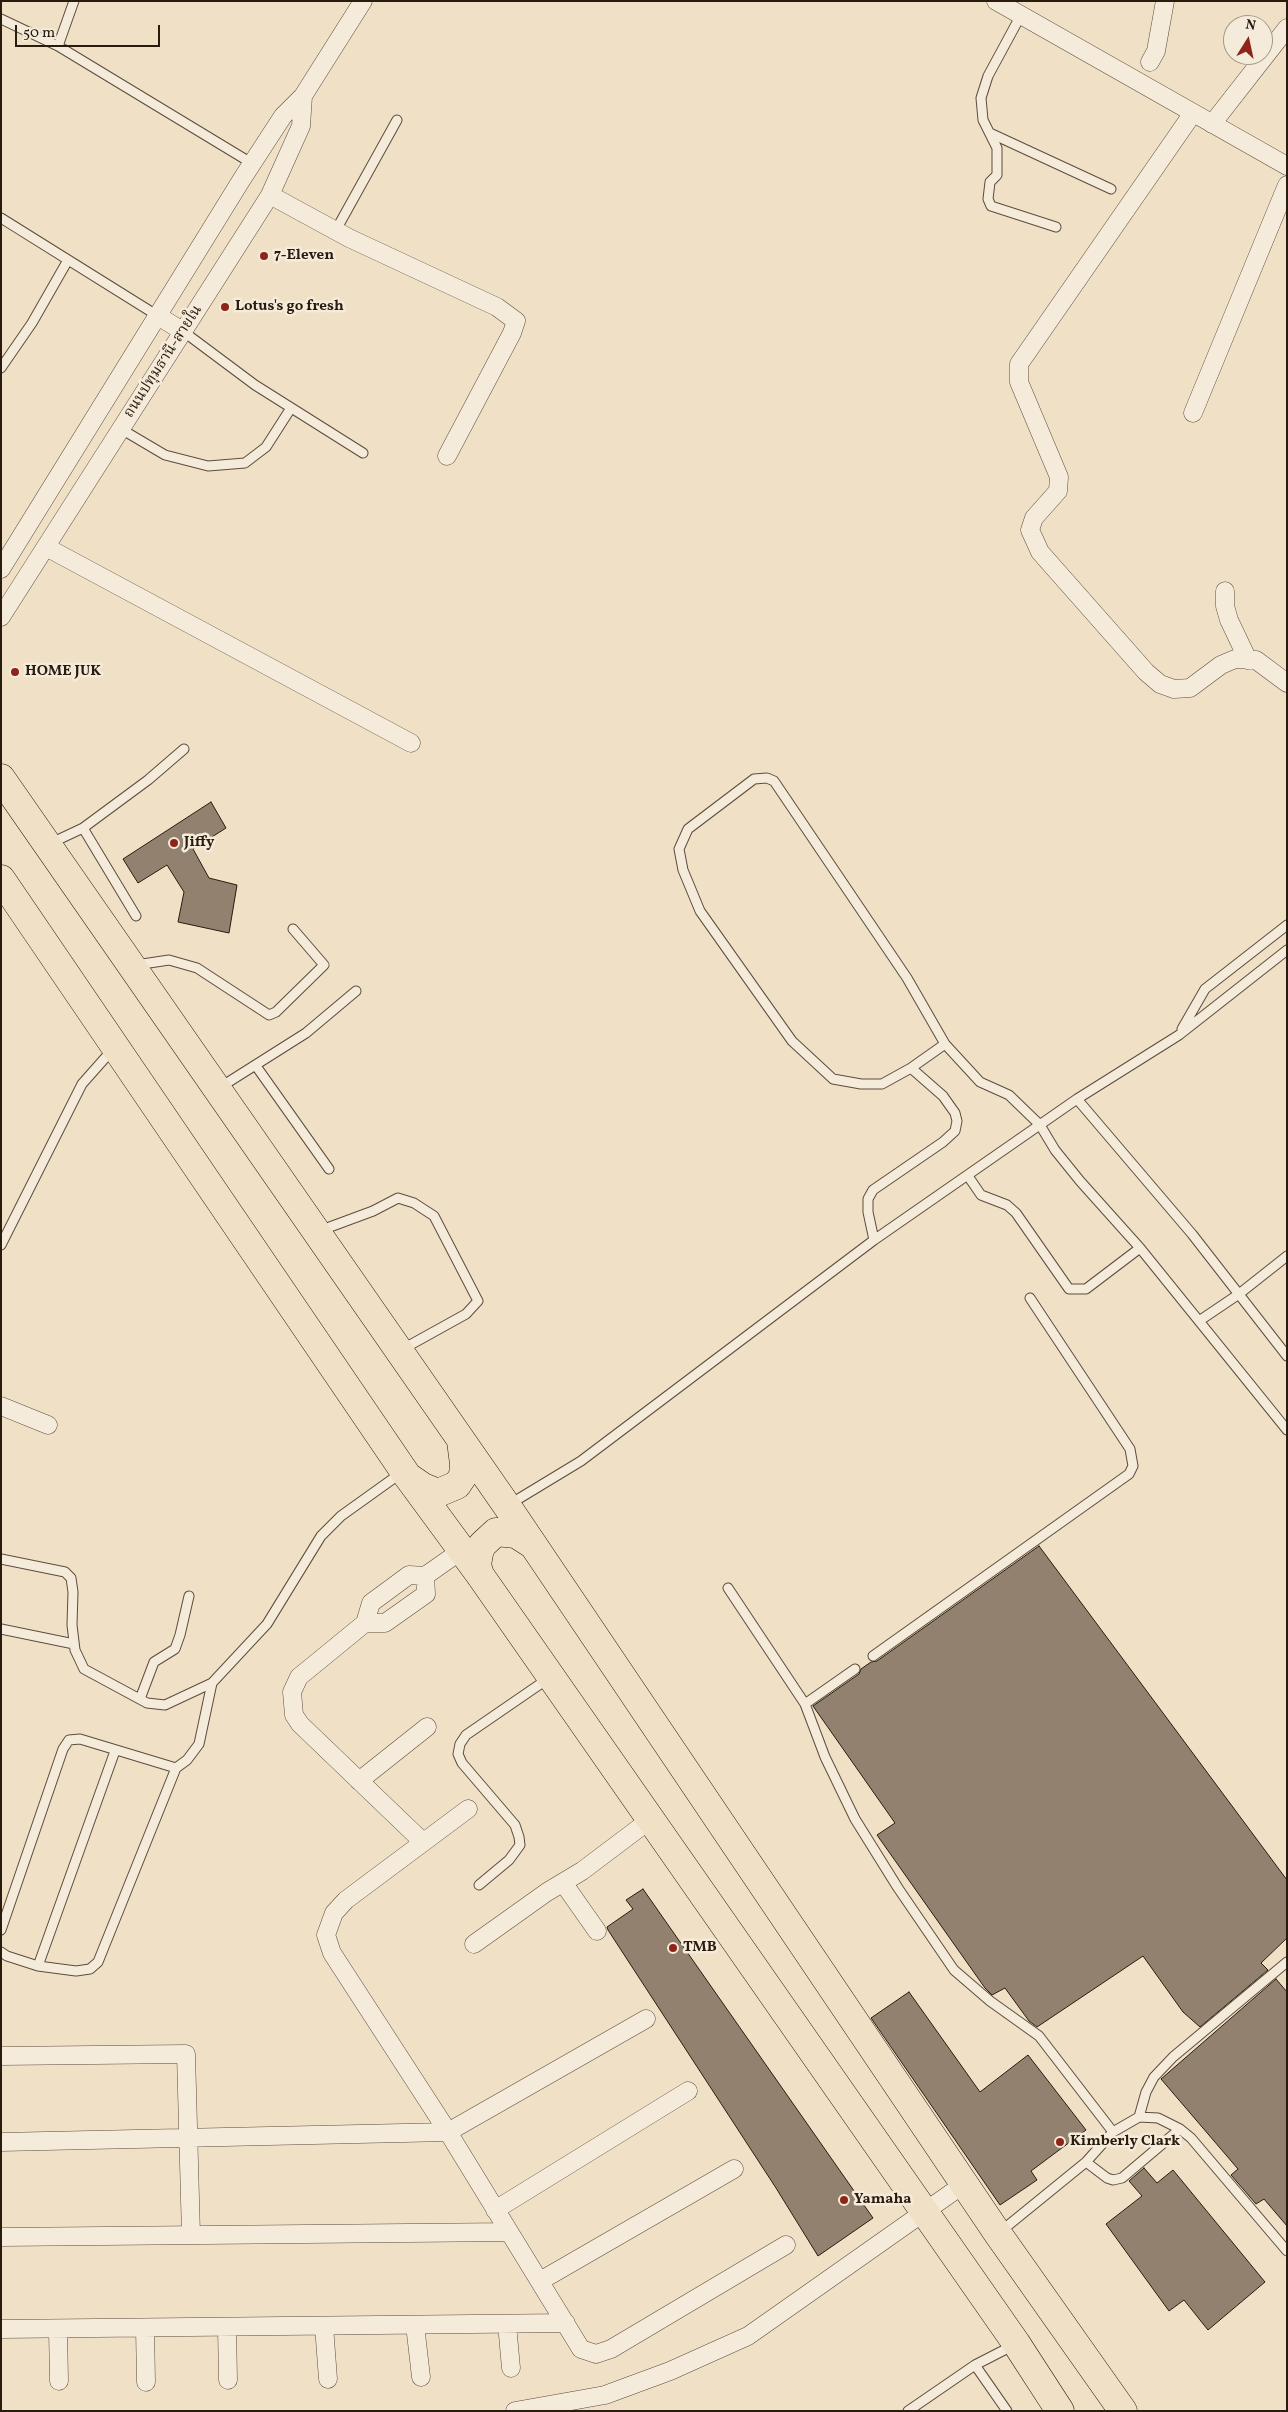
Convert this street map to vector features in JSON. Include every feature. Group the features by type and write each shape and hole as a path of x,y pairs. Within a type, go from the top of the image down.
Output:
{"main road":[{"path":"1,778 49,844 131,966 507,1506 530,1543 998,2234 1123,2411"},
{"path":"1,879 407,1474 651,1819 1016,2343 1060,2411"},
{"path":"407,1474 423,1487 438,1493 457,1485 463,1476 464,1464 461,1441"},
{"path":"480,1575 477,1565 482,1545 496,1532 516,1534 530,1543"}],"street":[{"name":"ถนนปทุมธานี-สายใน","path":"1,569 283,116 303,96 363,1"},
{"path":"996,1 1287,166"},
{"path":"1150,62 1156,51 1165,1"},
{"path":"1212,124 1287,28"},
{"name":"ถนนปทุมธานี-สายใน","path":"1,617 270,195 300,126 303,96"},
{"path":"1193,113 1019,364 1019,382 1060,477 1058,490 1034,518 1030,530 1040,552 1146,672 1160,684 1174,690 1190,688 1221,665 1235,659 1256,660 1287,683"},
{"path":"1193,413 1287,185"},
{"path":"270,195 336,230 497,307 516,321 512,333 447,456"},
{"path":"158,316 184,332"},
{"path":"46,546 411,743"},
{"path":"1225,591 1225,606 1248,660"},
{"path":"1,1406 48,1424"},
{"path":"423,1842 300,1724 294,1715 292,1692 299,1677 365,1623 371,1602 409,1575 425,1576 462,1550"},
{"path":"365,1623 385,1623 426,1594 425,1576"},
{"path":"359,1781 427,1727"},
{"path":"468,1809 346,1900 334,1913 326,1935 332,1953 448,2132 581,2349 596,2354 611,2349 786,2244"},
{"path":"474,1944 547,1892 564,1884 651,1819"},
{"path":"564,1884 597,1931"},
{"path":"1,2142 448,2132 646,2019"},
{"path":"1,2056 186,2054 190,2138 191,2235"},
{"path":"495,2210 688,2092"},
{"path":"540,2281 734,2169"},
{"path":"515,2411 604,2395 670,2371 748,2336 964,2184"},
{"path":"1,2237 509,2232"},
{"path":"1,2329 566,2323"},
{"path":"507,2324 511,2368"},
{"path":"415,2325 422,2377"},
{"path":"324,2326 328,2379"},
{"path":"227,2327 228,2380"},
{"path":"58,2328 60,2381"},
{"path":"145,2328 146,2382"}],"lane":[{"path":"58,46 74,1"},
{"path":"1021,15 988,76 981,98 983,120 997,148 998,161 997,176 990,182 988,199 991,206 1056,227"},
{"path":"1,19 58,46 253,164"},
{"path":"336,230 397,120"},
{"path":"990,134 1111,189"},
{"path":"1,218 158,316"},
{"path":"1,368 32,323 68,260"},
{"path":"184,332 255,385 363,453"},
{"path":"121,430 165,455 208,466 244,463 266,447 291,408"},
{"path":"49,844 83,828 148,780 184,750"},
{"path":"944,1044 911,1068 882,1084 861,1084 833,1079 792,1041 700,911 683,870 679,849 688,829 754,779 767,778 774,781 907,978 944,1044 980,1082 1009,1095 1040,1125 1055,1150 1080,1181 1140,1248 1287,1430"},
{"path":"83,828 136,916"},
{"path":"1179,1035 1205,989 1287,925"},
{"path":"131,966 169,960 197,968 264,1014 269,1015 276,1012 324,965 293,929"},
{"path":"507,1506 580,1461 874,1240 1077,1099 1179,1035 1287,950"},
{"path":"217,1090 306,1032 356,991"},
{"path":"1,1245 82,1084 115,1047"},
{"path":"256,1066 329,1169"},
{"path":"874,1240 868,1212 868,1199 873,1190 943,1142 955,1131 957,1121 955,1113 943,1096 911,1068"},
{"path":"1077,1099 1192,1234 1287,1356"},
{"path":"968,1176 982,1195 1007,1205 1016,1213 1068,1289 1086,1289 1140,1248"},
{"path":"316,1232 373,1211 398,1198 414,1203 434,1216 478,1301 466,1314 399,1351"},
{"path":"1198,1321 1239,1294 1287,1256"},
{"path":"873,1656 1129,1474 1133,1466 1130,1448 1030,1298"},
{"path":"1,1559 65,1572 71,1578 74,1644 84,1669 147,1703 165,1705 212,1683 267,1624 321,1536 341,1516 407,1474"},
{"path":"728,1588 806,1704 825,1757 855,1818 898,1888 954,1970 990,2001 1039,2036 1113,2132"},
{"path":"140,1699 154,1662 175,1649 189,1596"},
{"path":"1,1629 74,1644"},
{"path":"806,1704 855,1669"},
{"path":"479,1884 509,1860 520,1846 519,1837 515,1825 462,1763 458,1754 460,1744 466,1735 551,1677"},
{"path":"1,1952 7,1956 38,1966 76,1971 90,1969 98,1962 176,1768 187,1760 199,1744 212,1683"},
{"path":"1,1930 63,1749 69,1740 80,1739 176,1768"},
{"path":"38,1966 115,1751"},
{"path":"1139,2117 1146,2092 1154,2077 1173,2057 1287,1962"},
{"path":"998,2234 1086,2162 1113,2132 1139,2117 1158,2118 1180,2129 1212,2161 1287,2251"},
{"path":"1086,2162 1106,2178 1114,2180 1122,2178 1180,2129"},
{"path":"908,2411 975,2364 1016,2343"},
{"path":"975,2364 1007,2411"}],"building":[{"path":"211,802 226,828 193,849 209,878 237,885 229,933 178,922 184,892 167,865 138,883 123,859"},
{"path":"1039,1546 1287,1880 1287,1938 1261,1963 1268,1970 1200,2027 1183,2012 1143,1956 1037,2027 1029,2021 1005,1988 992,1995 985,1988 877,1835 895,1823 813,1706 859,1674 861,1669 871,1662 877,1661"},
{"path":"643,1889 873,2218 818,2256 776,2188 608,1930 607,1927 633,1909 626,1900"},
{"path":"1276,1979 1287,1992 1287,2226 1264,2199 1256,2204 1231,2175 1238,2169 1161,2079"},
{"path":"909,1992 980,2092 1028,2055 1086,2130 1031,2171 1037,2180 1000,2205 871,2018"},
{"path":"1144,2168 1157,2183 1173,2170 1265,2282 1208,2330 1184,2300 1169,2311 1106,2224 1142,2196 1129,2181"}],"place":[{"name":"7-Eleven","path":"264,256"},
{"name":"Lotus's go fresh","path":"225,307"},
{"name":"HOME JUK","path":"15,672"},
{"name":"Jiffy","path":"174,843"},
{"name":"TMB","path":"673,1948"},
{"name":"Kimberly Clark","path":"1060,2142"},
{"name":"Yamaha","path":"844,2200"}]}
